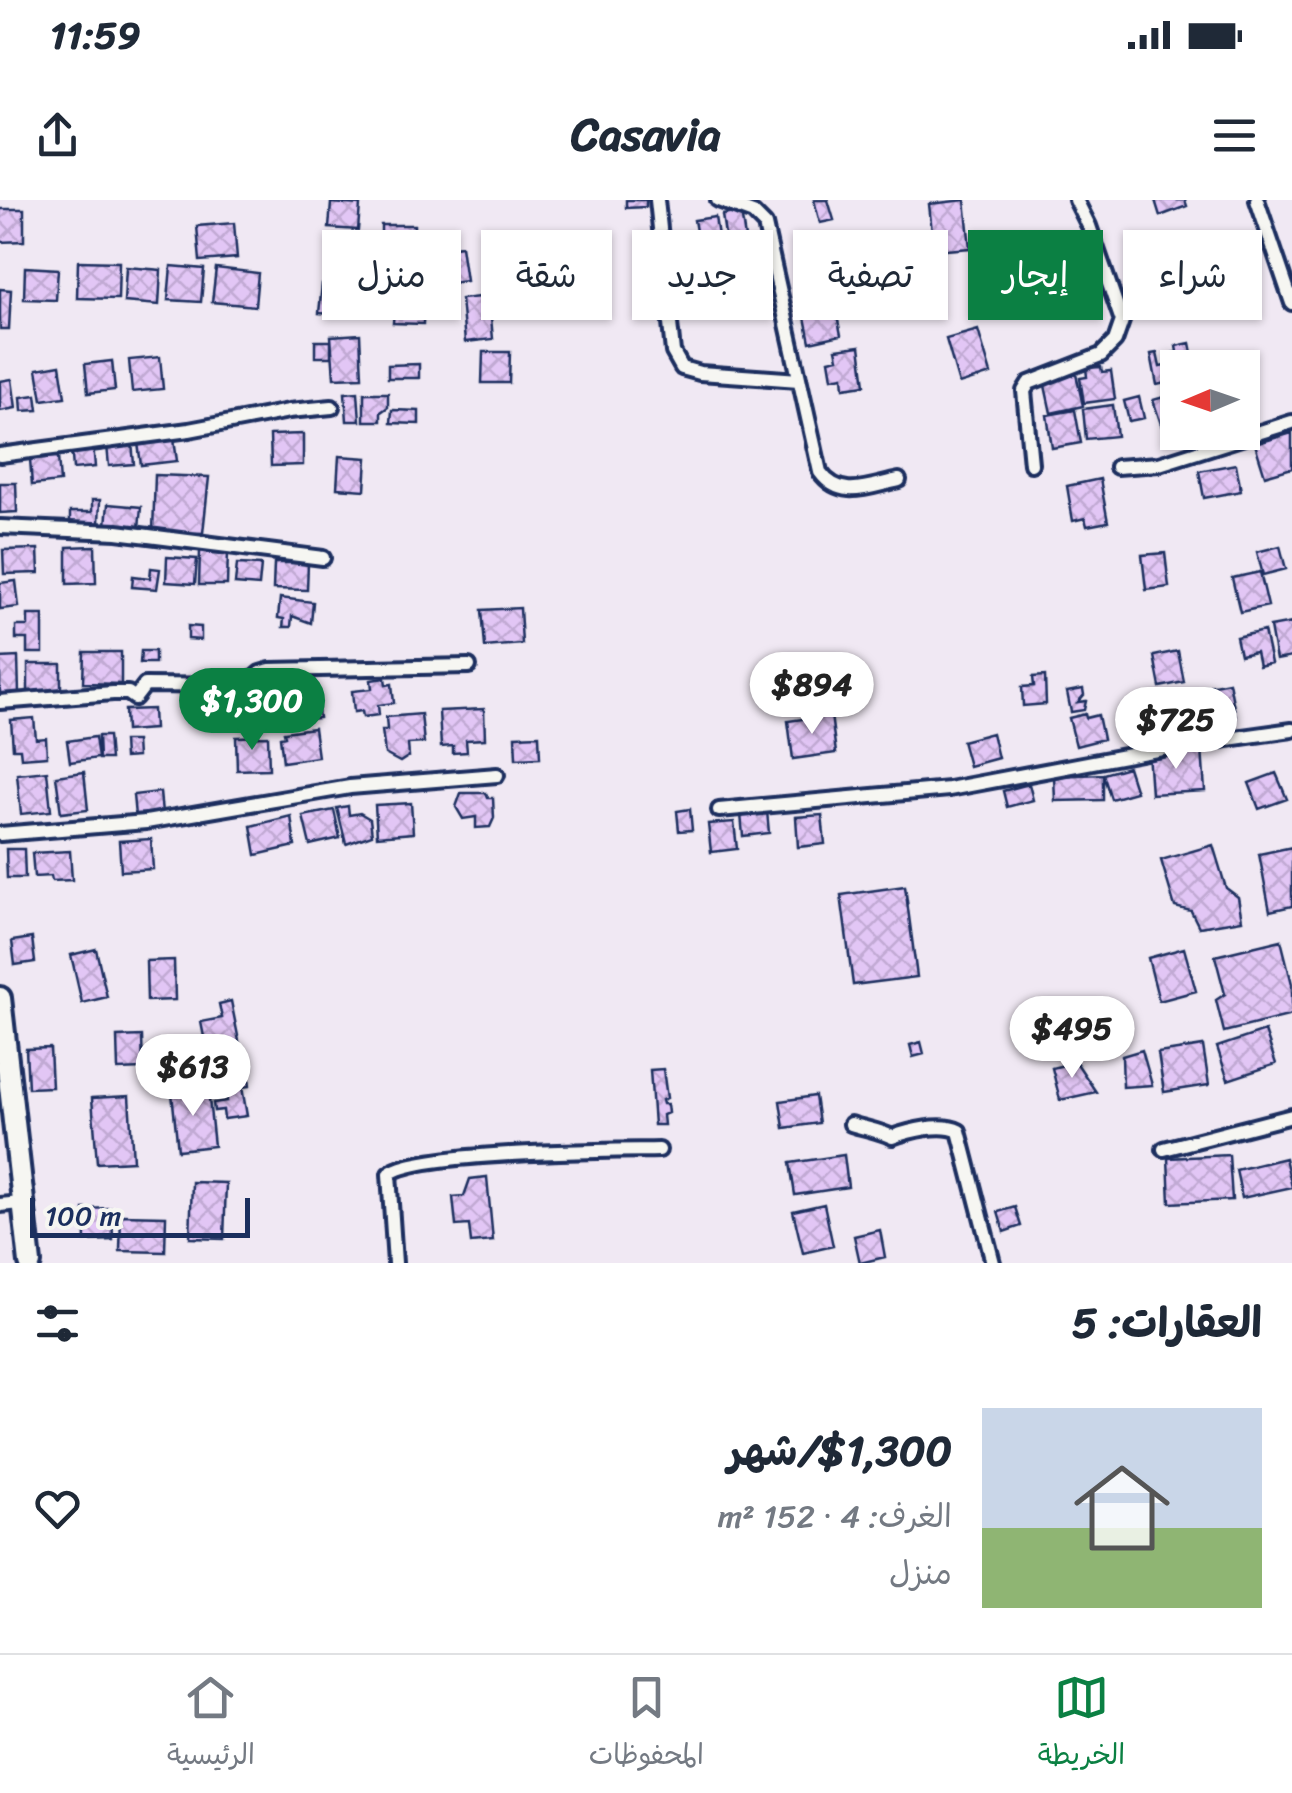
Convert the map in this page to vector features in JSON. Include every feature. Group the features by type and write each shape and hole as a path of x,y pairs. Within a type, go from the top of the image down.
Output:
{"main road":[{"path":"0,998 11,1204 30,1263"}],"street":[{"path":"657,200 673,352 682,368 700,373 799,380"},
{"path":"718,200 752,214 765,226 820,472 830,485 843,490 899,480"},
{"path":"1031,464 1024,391 1029,383 1101,355 1115,341 1122,321 1076,200"},
{"path":"1257,200 1292,303"},
{"path":"0,456 332,407"},
{"path":"1117,467 1158,464 1292,422"},
{"path":"0,528 118,532 323,558"},
{"path":"0,702 113,693 135,698 145,685 245,686 270,670 468,666"},
{"path":"719,810 949,790 1178,746 1292,730"},
{"path":"0,834 85,824 146,822 350,787 497,775"},
{"path":"1164,1150 1292,1116"},
{"path":"851,1124 875,1128 892,1137 906,1132 956,1128 962,1137 993,1263"},
{"path":"394,1263 388,1188 389,1174 394,1169 505,1155 659,1150"}],"building":[{"path":"626,200 646,200 646,207 626,208"},
{"path":"814,200 828,200 834,220 820,223"},
{"path":"965,200 968,248 948,250 948,230 932,230 929,204"},
{"path":"1155,200 1185,200 1187,206 1160,216"},
{"path":"331,203 360,205 358,230 329,228"},
{"path":"0,209 24,209 24,241 0,242"},
{"path":"741,212 744,230 724,230 722,215"},
{"path":"715,217 717,230 696,230 694,220"},
{"path":"234,223 237,258 200,261 197,226"},
{"path":"381,225 414,225 414,230 381,230"},
{"path":"461,246 466,281 461,282"},
{"path":"78,261 119,262 118,299 77,298"},
{"path":"171,266 204,269 201,302 168,300"},
{"path":"25,267 58,269 56,300 24,299"},
{"path":"126,267 161,270 159,305 124,302"},
{"path":"216,268 258,273 255,306 212,302"},
{"path":"0,289 11,290 9,329 0,329"},
{"path":"481,297 481,320 491,320 493,339 465,342 461,299"},
{"path":"393,320 423,320 423,324"},
{"path":"806,320 838,320 841,335 810,342"},
{"path":"978,330 991,374 959,384 946,339"},
{"path":"360,334 362,377 334,378 331,336"},
{"path":"315,341 331,341 331,357 315,357"},
{"path":"1190,343 1191,350 1177,350 1176,346"},
{"path":"860,346 865,385 844,388 843,376 832,378 829,360 838,358 836,349"},
{"path":"483,352 510,352 509,383 482,383"},
{"path":"1157,353 1160,384 1157,385 1151,354"},
{"path":"160,357 163,389 132,392 129,360"},
{"path":"112,361 115,390 88,393 85,364"},
{"path":"419,364 419,378 388,378 388,365"},
{"path":"60,365 65,397 42,400 37,369"},
{"path":"1101,367 1102,372 1111,371 1115,399 1084,403 1080,378 1087,377 1086,368"},
{"path":"1076,374 1083,406 1051,413 1044,381"},
{"path":"12,379 16,408 0,411 0,381"},
{"path":"358,392 360,421 347,421 345,393"},
{"path":"364,393 388,393 388,407 381,412 381,421 364,421"},
{"path":"36,395 38,410 22,411 21,397"},
{"path":"1139,397 1144,418 1129,421 1124,401"},
{"path":"1160,398 1160,421 1153,400"},
{"path":"1113,405 1117,436 1086,439 1083,409"},
{"path":"392,410 419,411 419,424 391,423"},
{"path":"1075,410 1081,443 1052,448 1047,415"},
{"path":"131,432 134,464 109,466 106,435"},
{"path":"1292,433 1292,468 1265,476 1257,450 1260,443"},
{"path":"303,434 303,465 271,466 270,435"},
{"path":"174,439 177,461 141,465 138,443"},
{"path":"93,443 95,467 73,469 71,444"},
{"path":"339,456 367,458 365,490 337,488"},
{"path":"58,457 60,482 32,485 30,459"},
{"path":"1236,464 1241,491 1204,498 1199,471"},
{"path":"155,475 209,477 203,533 153,531"},
{"path":"1100,479 1108,522 1087,526 1085,518 1073,521 1067,486"},
{"path":"0,483 16,483 17,512 0,513"},
{"path":"92,500 100,500 99,523 70,523 70,512 92,512"},
{"path":"108,504 141,507 139,528 106,525"},
{"path":"95,546 96,583 67,584 67,547"},
{"path":"1280,546 1286,569 1263,575 1257,552"},
{"path":"38,549 39,573 4,574 3,550"},
{"path":"200,551 228,551 227,585 199,585"},
{"path":"1165,553 1169,587 1146,590 1142,555"},
{"path":"167,557 197,559 195,584 166,582"},
{"path":"274,563 308,563 307,590 273,589"},
{"path":"237,564 261,565 259,586 235,584"},
{"path":"151,568 160,569 157,589 132,587 133,576 150,578"},
{"path":"1260,572 1268,606 1240,612 1232,578"},
{"path":"16,581 19,607 0,609 0,583"},
{"path":"280,598 313,602 311,623 292,616 291,627 283,627 284,619 278,618"},
{"path":"520,608 522,644 485,647 482,610"},
{"path":"28,615 43,615 43,653 27,653 27,639 16,639 16,626 28,626"},
{"path":"1292,623 1292,657 1276,660 1270,627"},
{"path":"188,626 201,627 201,640 188,639"},
{"path":"1264,631 1271,663 1259,666 1256,652 1240,655 1236,637"},
{"path":"141,651 155,651 155,663 140,663"},
{"path":"1178,651 1184,682 1160,687 1154,656"},
{"path":"84,652 121,652 121,684 83,683"},
{"path":"18,657 19,694 0,695 0,658"},
{"path":"28,664 61,664 61,692 28,692"},
{"path":"1045,676 1046,704 1023,706 1022,687 1034,686 1033,677"},
{"path":"314,678 319,718 290,721 285,681"},
{"path":"385,678 386,685 392,684 394,703 378,705 379,715 363,717 362,711 354,712 352,691 372,689 371,680"},
{"path":"1229,682 1236,718 1211,723 1204,687"},
{"path":"203,689 228,690 227,711 202,710"},
{"path":"239,689 264,689 264,720 239,720"},
{"path":"1083,689 1084,695 1078,702 1086,701 1084,710 1071,712 1067,692"},
{"path":"153,709 154,729 126,731 125,710"},
{"path":"484,709 485,739 466,740 467,752 453,753 453,746 441,747 439,711"},
{"path":"421,714 424,743 408,744 409,756 400,762 385,754 382,730 387,730 386,717"},
{"path":"1085,714 1086,718 1098,715 1103,739 1076,746 1069,718"},
{"path":"831,715 836,753 793,759 788,721"},
{"path":"34,718 36,739 46,738 47,756 21,758 20,749 13,749 11,720"},
{"path":"314,728 318,757 283,762 280,737 285,736 284,732"},
{"path":"992,733 998,758 969,766 962,741"},
{"path":"539,735 540,758 516,759 515,736"},
{"path":"98,736 108,736 110,759 99,759"},
{"path":"268,736 269,769 237,770 236,737"},
{"path":"95,737 98,758 70,762 67,741"},
{"path":"123,741 136,741 137,757 124,758"},
{"path":"1202,749 1205,791 1151,794 1148,752"},
{"path":"1128,767 1136,792 1111,799 1103,774"},
{"path":"47,771 51,811 21,814 17,774"},
{"path":"84,772 88,810 61,813 56,776"},
{"path":"1276,773 1287,799 1259,809 1249,783"},
{"path":"1103,774 1103,800 1055,801 1054,776"},
{"path":"1029,784 1033,800 1007,807 1003,791"},
{"path":"160,792 162,813 135,816 133,795"},
{"path":"461,793 486,793 493,798 494,818 490,827 476,828 476,817 463,819 456,807"},
{"path":"411,803 413,833 377,836 375,805"},
{"path":"348,806 349,815 360,813 370,819 372,835 346,844 337,808"},
{"path":"690,809 692,830 679,831 677,811"},
{"path":"334,810 340,838 310,845 303,816"},
{"path":"767,811 769,833 743,836 741,814"},
{"path":"822,815 825,844 798,847 796,817"},
{"path":"291,816 295,846 256,855 251,826"},
{"path":"734,822 737,849 711,852 708,824"},
{"path":"151,839 153,869 121,871 119,841"},
{"path":"1213,845 1226,888 1238,897 1242,920 1199,927 1191,911 1175,907 1161,860"},
{"path":"1292,847 1292,906 1270,911 1259,854"},
{"path":"6,849 24,849 25,878 7,878"},
{"path":"70,851 72,880 34,877 32,853"},
{"path":"905,886 917,977 853,985 841,895"},
{"path":"32,938 35,962 15,965 12,941"},
{"path":"1281,940 1292,984 1292,1015 1224,1032 1216,1000 1225,994 1215,956"},
{"path":"1184,948 1196,991 1159,1001 1148,958"},
{"path":"96,949 107,997 82,1003 71,955"},
{"path":"174,960 175,1000 147,1001 146,961"},
{"path":"231,1001 242,1056 209,1062 201,1022 222,1018 219,1004"},
{"path":"1265,1031 1276,1064 1228,1080 1217,1047"},
{"path":"142,1036 143,1069 118,1070 117,1037"},
{"path":"921,1042 924,1054 913,1057 910,1045"},
{"path":"1203,1046 1209,1085 1164,1092 1158,1053"},
{"path":"50,1048 52,1087 28,1088 26,1049"},
{"path":"1142,1050 1152,1085 1123,1087 1122,1056"},
{"path":"1076,1062 1096,1092 1060,1100 1052,1068"},
{"path":"238,1068 240,1079 249,1077 250,1086 242,1087 247,1116 224,1119 223,1110 214,1111 213,1103 227,1101 223,1070"},
{"path":"663,1069 667,1098 662,1100 668,1113 663,1115 664,1125 654,1125 650,1070"},
{"path":"208,1089 214,1146 178,1150 172,1093"},
{"path":"129,1096 133,1161 97,1163 92,1098"},
{"path":"815,1096 819,1123 784,1128 780,1101"},
{"path":"844,1155 848,1187 795,1195 790,1163"},
{"path":"1229,1155 1232,1200 1170,1203 1168,1158"},
{"path":"1285,1158 1292,1187 1242,1198 1236,1170"},
{"path":"487,1177 493,1241 471,1243 469,1225 456,1226 453,1197 464,1196 470,1179"},
{"path":"192,1182 226,1183 224,1239 190,1238"},
{"path":"824,1204 833,1246 803,1253 793,1211"},
{"path":"1015,1207 1021,1226 1004,1232 998,1212"},
{"path":"112,1208 113,1240 85,1241 84,1209"},
{"path":"121,1215 166,1216 165,1252 120,1251"},
{"path":"880,1230 885,1257 860,1263 854,1236"}]}
